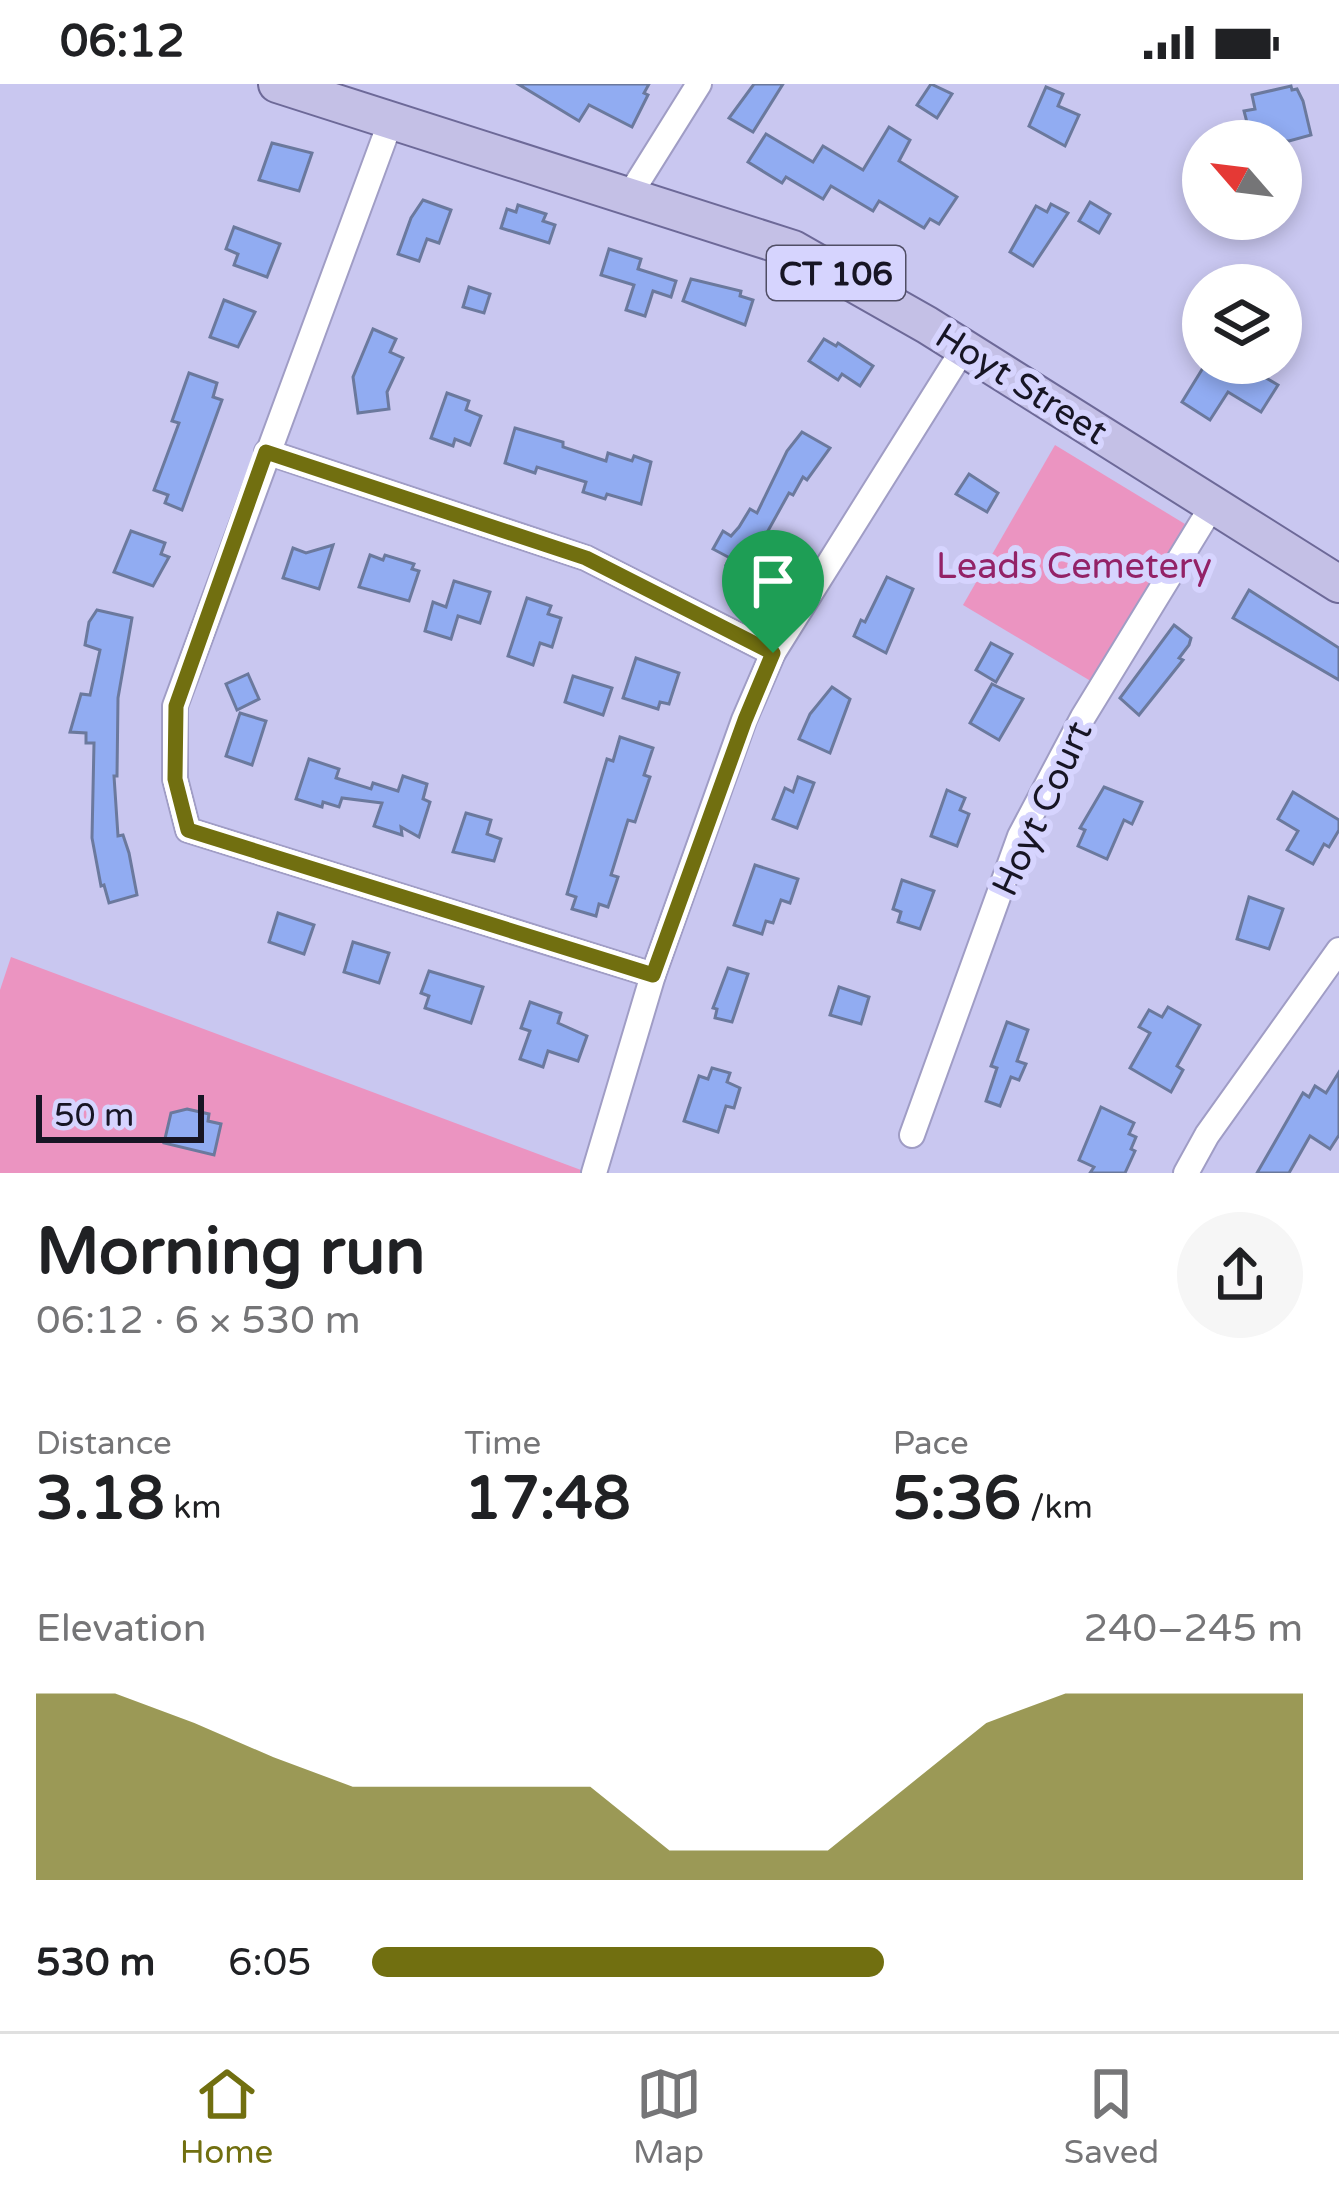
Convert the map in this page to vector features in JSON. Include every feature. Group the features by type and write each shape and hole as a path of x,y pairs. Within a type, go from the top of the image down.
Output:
{"main road":[{"name":"Hoyt Street","path":"294,86 390,123 794,249 964,348 1339,584"}],"street":[{"path":"629,196 699,84"},
{"path":"390,123 176,706 175,779 188,830 653,975"},
{"path":"594,1173 653,975 773,653 964,348"},
{"path":"266,452 586,558 773,653"},
{"name":"Hoyt Court","path":"912,1135 1020,836 1083,717 1214,503"},
{"path":"1186,1173 1233,1097 1339,950"}],"green space":[{"name":"Leads Cemetery","path":"1055,445 1185,524 1094,683 963,605"},
{"path":"11,957 589,1173 0,1173 0,990"}],"building":[{"path":"518,84 649,84 632,127 589,105 579,121"},
{"path":"754,84 783,84 753,132 729,118"},
{"path":"931,84 952,94 937,118 917,105"},
{"path":"1291,86 1297,89 1311,135 1302,137 1302,120 1246,120 1244,111 1255,109 1252,95"},
{"path":"1046,87 1063,94 1058,106 1079,115 1065,146 1029,126"},
{"path":"889,127 910,140 899,161 957,197 939,224 930,219 924,228 879,201 873,211 831,186 823,199 786,177 782,183 748,162 766,134 813,162 823,146 863,170"},
{"path":"272,143 312,153 299,191 259,180"},
{"path":"423,200 451,210 439,243 427,239 419,261 398,254"},
{"path":"1090,202 1110,214 1099,233 1079,221"},
{"path":"1051,204 1068,213 1033,266 1010,252 1036,206 1047,212"},
{"path":"518,205 546,214 543,221 555,225 549,243 501,228 507,209 516,212"},
{"path":"234,227 280,244 267,277 234,265 238,254 226,249"},
{"path":"609,249 641,259 638,269 676,281 671,297 653,291 645,316 626,310 634,285 601,275"},
{"path":"691,279 741,291 740,296 753,300 745,325 683,301"},
{"path":"469,287 490,294 484,313 463,307"},
{"path":"224,300 255,312 238,347 210,337"},
{"path":"373,329 396,339 390,352 403,358 387,392 389,409 358,413 353,377"},
{"path":"824,339 873,366 860,386 842,374 838,380 809,361"},
{"path":"189,373 217,383 213,397 222,400 182,510 165,503 168,495 154,490 179,423 172,421"},
{"path":"1193,384 1278,385 1261,412 1228,392 1210,420 1182,402"},
{"path":"447,393 469,401 466,410 481,416 470,445 455,439 453,446 431,438"},
{"path":"515,428 606,461 608,453 651,462 641,504 607,494 605,499 583,492 586,482 505,463"},
{"path":"802,432 830,448 807,480 803,477 793,495 789,493 759,547 770,553 759,574 749,581 726,565 730,558 713,549 723,531 731,536 750,509 757,513 787,451"},
{"path":"969,474 998,493 987,512 956,494"},
{"path":"131,531 165,543 161,554 169,557 153,586 114,572"},
{"path":"333,545 319,589 283,578 293,548 306,553"},
{"path":"370,555 414,564 412,569 419,571 409,601 359,587"},
{"path":"887,577 913,589 886,653 854,636"},
{"path":"454,581 490,592 480,623 458,616 451,639 425,631 433,602 446,607"},
{"path":"1249,590 1339,648 1339,680 1233,618"},
{"path":"527,598 551,606 548,614 561,618 552,647 540,643 533,665 508,656"},
{"path":"97,610 132,618 118,698 114,776 118,836 123,835 129,853 137,895 109,903 92,838 94,743 86,743 86,733 70,732 81,694 90,695 100,650 85,645 89,622"},
{"path":"1174,625 1191,638 1189,645 1179,658 1183,660 1139,715 1120,698"},
{"path":"991,643 1012,654 996,682 976,670"},
{"path":"636,658 679,673 669,704 660,702 658,709 623,698"},
{"path":"248,674 259,699 237,710 226,684"},
{"path":"573,676 612,688 603,715 565,702"},
{"path":"992,684 1023,699 999,740 970,723"},
{"path":"832,687 850,699 830,753 799,739 810,714"},
{"path":"240,713 266,721 252,765 226,756"},
{"path":"620,737 653,748 644,775 650,777 635,822 628,820 611,875 618,877 608,907 599,904 596,916 572,909 576,897 567,894 607,759 613,761"},
{"path":"309,759 339,769 336,778 371,789 373,783 398,791 403,776 427,784 423,799 430,802 419,837 401,827 402,835 374,826 382,803 342,798 339,807 323,802 322,807 296,799"},
{"path":"798,777 814,783 797,828 773,819 785,788 793,792"},
{"path":"1104,787 1142,802 1132,824 1124,820 1107,859 1078,846 1085,830 1080,828"},
{"path":"947,790 965,798 960,810 969,814 957,846 931,836"},
{"path":"1293,792 1339,820 1329,847 1324,844 1313,864 1287,850 1298,831 1278,819"},
{"path":"466,813 491,820 487,834 501,839 494,861 453,852"},
{"path":"755,865 798,879 790,903 781,900 773,923 766,921 762,934 734,925"},
{"path":"902,880 934,891 920,929 898,922 901,912 893,909"},
{"path":"1249,897 1283,909 1269,949 1237,939"},
{"path":"278,913 314,925 304,954 269,942"},
{"path":"353,942 389,953 379,983 344,972"},
{"path":"728,968 748,974 732,1022 715,1018 717,1009 713,1008"},
{"path":"429,971 483,987 471,1023 425,1008 429,996 421,993"},
{"path":"839,987 869,997 861,1024 830,1015"},
{"path":"530,1002 561,1013 558,1023 587,1036 578,1061 548,1051 543,1067 520,1059 530,1031 521,1028"},
{"path":"1168,1007 1200,1025 1177,1066 1183,1070 1171,1092 1130,1068 1150,1033 1139,1027 1149,1010 1162,1017"},
{"path":"1007,1022 1028,1030 1017,1061 1026,1064 1019,1080 1011,1077 1000,1106 986,1101 997,1068 991,1066"},
{"path":"712,1068 730,1073 727,1082 740,1088 734,1108 726,1106 718,1132 684,1121 699,1076 708,1079"},
{"path":"1339,1072 1339,1135 1330,1149 1310,1136 1289,1173 1257,1173 1303,1093 1309,1097 1315,1086 1326,1093"},
{"path":"1101,1107 1134,1123 1129,1134 1136,1137 1131,1149 1135,1151 1125,1173 1090,1173 1094,1167 1079,1160"},
{"path":"187,1109 209,1114 208,1121 221,1124 214,1155 164,1143 171,1113"}],"route":[{"path":"266,452 586,558 773,653 653,975 188,830 175,779 176,706 266,452"}]}
